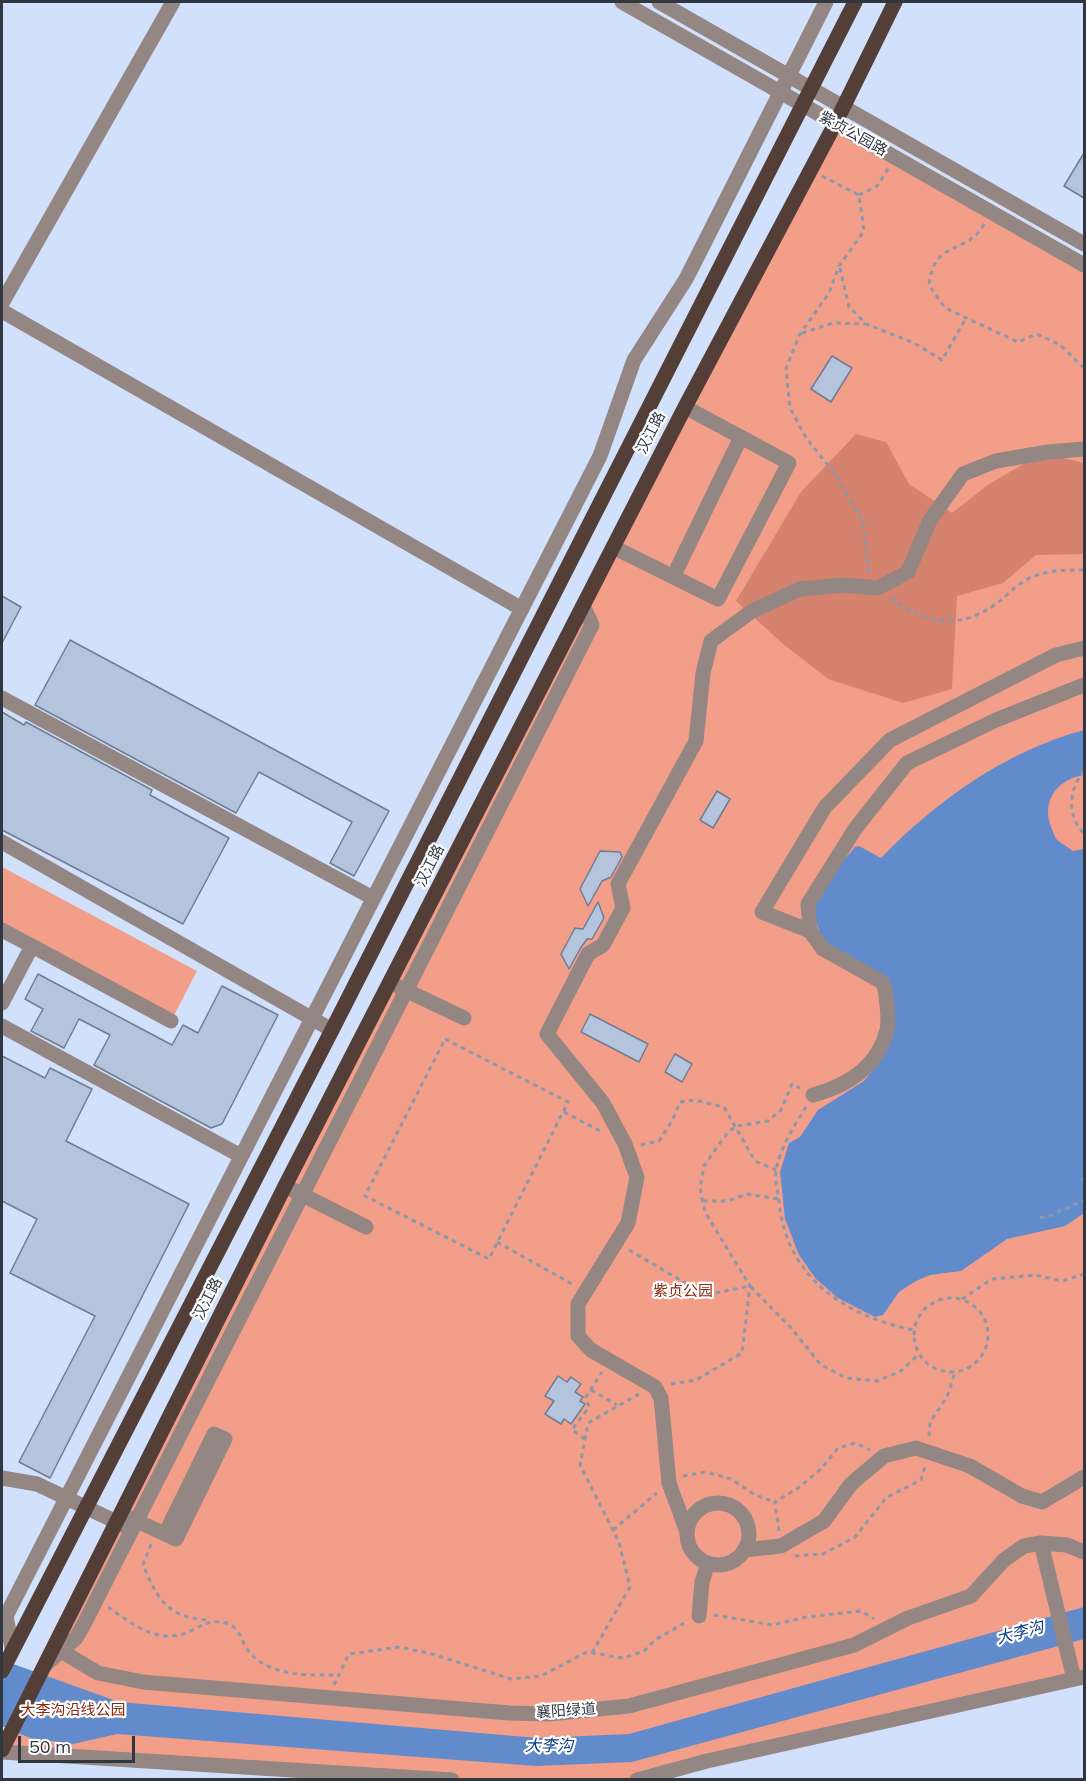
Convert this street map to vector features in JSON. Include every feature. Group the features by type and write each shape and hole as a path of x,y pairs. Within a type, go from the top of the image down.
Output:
{"main road":[{"name":"汉江路","path":"2,1671 332,1030 855,2"},
{"name":"汉江路","path":"2,1751 389,982 685,407 844,107 895,2"}],"street":[{"path":"2,303 173,2"},
{"name":"紫贞公园路","path":"622,2 1084,265"},
{"name":"紫贞公园路","path":"659,2 1084,244"},
{"path":"12,1648 5,1629 6,1616 600,456 634,360 686,279 826,2"},
{"path":"2,311 522,609"},
{"path":"613,547 718,599 789,463 685,407"},
{"path":"673,577 741,437"},
{"path":"1084,449 1048,452 996,461 963,474 930,520 908,572 878,588 844,585 800,589 752,611 711,641 703,673 696,741 618,884 623,908 603,945 588,954 547,1034 603,1103 626,1144 637,1177 628,1223 578,1304 578,1336 591,1350 655,1388 661,1398 669,1483 692,1551 708,1563 729,1563 744,1551 780,1546 824,1521 851,1484 884,1456 916,1448 970,1466 1022,1496 1042,1502 1084,1477"},
{"path":"46,1664 76,1638 592,625 583,606"},
{"path":"810,931 762,912 825,807 890,740 1056,655 1084,648"},
{"path":"813,1095 833,1090 855,1077 876,1058 888,1029 885,988 882,982 823,949 810,931 808,904 855,829 907,763 996,720 1084,685"},
{"path":"2,699 373,898"},
{"path":"2,842 332,1030"},
{"path":"2,930 171,1021"},
{"path":"2,1003 32,946"},
{"path":"389,982 464,1018"},
{"path":"2,1026 241,1156"},
{"path":"285,1186 366,1227"},
{"path":"2,1478 37,1484 85,1509 176,1539 225,1439 214,1434 165,1534"},
{"path":"687,1532 689,1522 703,1507 723,1503 732,1506 746,1521 749,1531 744,1551"},
{"path":"637,1779 1077,1675 1041,1543"},
{"name":"襄阳绿道","path":"61,1651 98,1673 122,1678 328,1698 539,1714 629,1706 854,1645 888,1628 971,1596 1004,1560 1024,1546 1041,1543 1068,1545 1084,1552"},
{"path":"699,1616 702,1582 708,1563"},
{"path":"2,1751 452,1779"}],"path":[{"path":"859,195 877,186 895,158"},
{"path":"810,169 859,195"},
{"path":"859,195 864,231 839,266 829,293 800,334 786,368 790,408 806,438 835,474 863,522 869,575 878,588 904,607 940,622 960,621 993,606 1010,589 1034,576 1059,570 1084,570"},
{"path":"990,212 978,236 940,255 931,269 929,285 945,308 966,320 1018,342 1037,334 1060,345 1084,368"},
{"path":"839,266 849,307 867,324"},
{"path":"800,334 833,323 867,324 914,343 942,360 966,320"},
{"path":"1084,771 1071,798 1075,825 1084,834"},
{"path":"445,1039 568,1102 564,1112 489,1259 365,1196 445,1039"},
{"path":"914,1330 883,1324 850,1310 815,1283 795,1255 781,1219 776,1170 791,1130 813,1095 792,1083 781,1110 775,1116 768,1121 737,1126 728,1132 704,1166 700,1188 705,1212 750,1286 792,1329 820,1364 846,1378 877,1381 901,1371 918,1355"},
{"path":"564,1112 626,1144 638,1146 658,1141 672,1121 680,1102 695,1100 724,1107 737,1126 741,1140 755,1161 776,1170"},
{"path":"703,1201 728,1201 746,1194 778,1199"},
{"path":"1040,1218 1084,1200"},
{"path":"615,1241 663,1272 706,1295 750,1286"},
{"path":"497,1242 585,1291"},
{"path":"962,1299 992,1279 1035,1275 1062,1281 1084,1274"},
{"path":"592,1653 630,1587 619,1542 580,1465 588,1423 616,1405 655,1388 696,1380 742,1353 750,1286"},
{"path":"949,1298 962,1299 982,1314 988,1326 989,1339 978,1362 967,1369 944,1372 935,1369 918,1355 914,1330 926,1308 936,1301 949,1298"},
{"path":"585,1439 572,1430 589,1407 586,1397 610,1360"},
{"path":"591,1390 616,1405"},
{"path":"613,1530 677,1477 706,1472 731,1479 755,1495 775,1502"},
{"path":"134,1525 153,1538 143,1565 157,1598 177,1613 191,1619 230,1624 241,1636 249,1653 275,1669 310,1675 339,1675"},
{"path":"97,1598 148,1633 178,1636 211,1620"},
{"path":"328,1698 349,1654 399,1647 432,1654 511,1680 541,1676 587,1652 623,1658 633,1655 644,1651 655,1640 678,1625 709,1614 772,1625 806,1617 861,1611 888,1628"}],"green space":[{"name":"紫贞公园","path":"835,124 919,179 1084,273 1084,1677 637,1779 452,1779 2,1752"},
{"path":"2,867 197,971 171,1021 2,930"}],"shaded area":[{"path":"856,434 886,442 909,484 952,513 989,484 1043,453 1084,463 1084,554 1036,555 1003,583 957,596 952,689 903,703 828,679 782,643 736,601 801,492"}],"water":[{"path":"1084,730 1084,775 1059,786 1050,800 1048,817 1057,840 1073,851 1084,849 1084,1213 1065,1226 1007,1239 961,1271 930,1275 916,1281 899,1292 883,1315 875,1317 838,1298 816,1279 799,1255 785,1219 780,1172 789,1143 800,1137 818,1110 864,1081 883,1057 890,986 822,944 813,909 815,900 824,884 855,847 859,846 881,858 925,817 974,780 1027,751"},
{"name":"大李沟","path":"1084,1607 1084,1639 632,1762 536,1766 117,1734 73,1744 30,1738 2,1726 2,1660 119,1702 538,1738 629,1734"}],"building":[{"path":"1084,153 1084,198 1064,186"},
{"path":"832,356 852,368 831,402 811,389"},
{"path":"2,596 21,607 2,643"},
{"path":"70,640 389,811 354,876 330,863 352,822 259,772 236,813 35,705"},
{"path":"2,712 24,725 26,722 152,790 150,795 229,838 183,924 2,830"},
{"path":"717,791 730,799 713,828 700,820"},
{"path":"600,851 620,852 622,857 611,877 602,881 588,906 580,889"},
{"path":"598,902 604,918 592,939 587,939 580,949 569,969 561,954 575,928 583,929"},
{"path":"38,974 172,1045 183,1025 198,1033 222,986 278,1015 222,1124 211,1128 94,1065 110,1035 79,1019 64,1048 31,1031 43,1009 25,999"},
{"path":"590,1014 648,1044 639,1062 581,1032"},
{"path":"675,1054 692,1064 682,1082 665,1072"},
{"path":"2,1056 45,1078 50,1068 92,1089 66,1141 189,1204 50,1478 19,1462 95,1316 10,1273 37,1219 2,1201"},
{"path":"558,1376 567,1382 571,1377 581,1384 575,1392 583,1397 580,1401 585,1404 571,1424 564,1419 561,1424 545,1414 554,1401 545,1396"}],"park label":[{"name":"大李沟沿线公园","path":"73,1710"}]}
